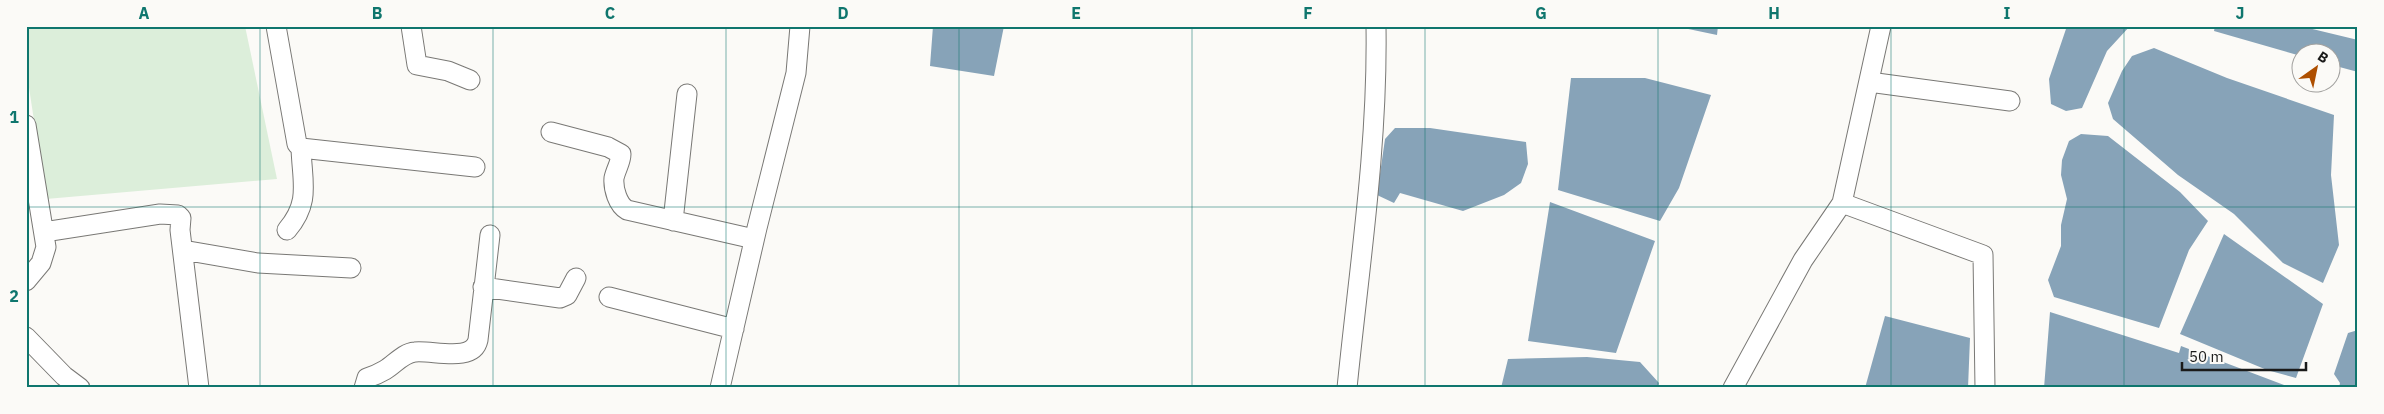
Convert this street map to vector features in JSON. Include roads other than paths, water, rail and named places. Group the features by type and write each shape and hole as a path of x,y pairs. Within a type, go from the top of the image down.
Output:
{"street":[{"path":"276,26 297,144 301,148 474,167"},
{"path":"410,26 417,65 448,71 470,80"},
{"path":"720,388 754,239 796,73 800,26"},
{"path":"1347,388 1358,292 1377,78 1376,26"},
{"path":"1733,388 1803,260 1842,203 1881,26"},
{"path":"1869,82 2010,101"},
{"path":"673,221 687,94"},
{"path":"26,125 46,247 41,263 26,281"},
{"path":"551,132 617,151 621,158 614,178 621,206 627,210 754,239"},
{"path":"287,230 298,216 303,199 301,148"},
{"path":"1842,203 1982,255 1985,388"},
{"path":"44,232 100,222 178,214 181,218 180,230 199,388"},
{"path":"364,388 368,378 385,370 412,352 431,351 459,354 469,353 474,350 478,340 490,234"},
{"path":"183,250 258,262 351,268"},
{"path":"483,287 560,298 567,295 576,278"},
{"path":"609,297 734,329"},
{"path":"26,337 64,376 80,388"}],"water":[{"path":"933,26 1004,26 994,76 930,66"},
{"path":"1674,26 1718,26 1717,35"},
{"path":"2067,26 2130,26 2107,51 2082,108 2066,111 2051,104 2049,79"},
{"path":"2215,26 2300,26 2358,40 2358,72 2342,68 2342,42 2292,42 2292,53 2214,31"},
{"path":"2154,48 2227,78 2334,115 2331,175 2339,245 2323,283 2283,263 2234,214 2178,175 2113,119 2108,103 2122,71 2132,56"},
{"path":"1571,78 1645,78 1711,95 1679,188 1660,221 1558,190"},
{"path":"1395,128 1430,128 1526,142 1528,164 1521,183 1504,195 1463,211 1400,193 1394,203 1377,195 1385,139"},
{"path":"2081,134 2108,136 2180,192 2208,221 2189,250 2159,328 2054,297 2048,280 2061,246 2061,225 2067,199 2061,175 2062,160 2069,141"},
{"path":"1550,202 1655,241 1616,353 1528,341"},
{"path":"2224,234 2323,304 2296,378 2267,370 2180,334"},
{"path":"2050,312 2179,353 2181,346 2292,388 2044,388"},
{"path":"1885,316 1970,338 1968,388 1865,388"},
{"path":"2358,330 2358,388 2339,388 2340,383 2334,374 2348,333"},
{"path":"1587,357 1640,362 1659,383 1658,388 1501,388 1508,359"}]}
